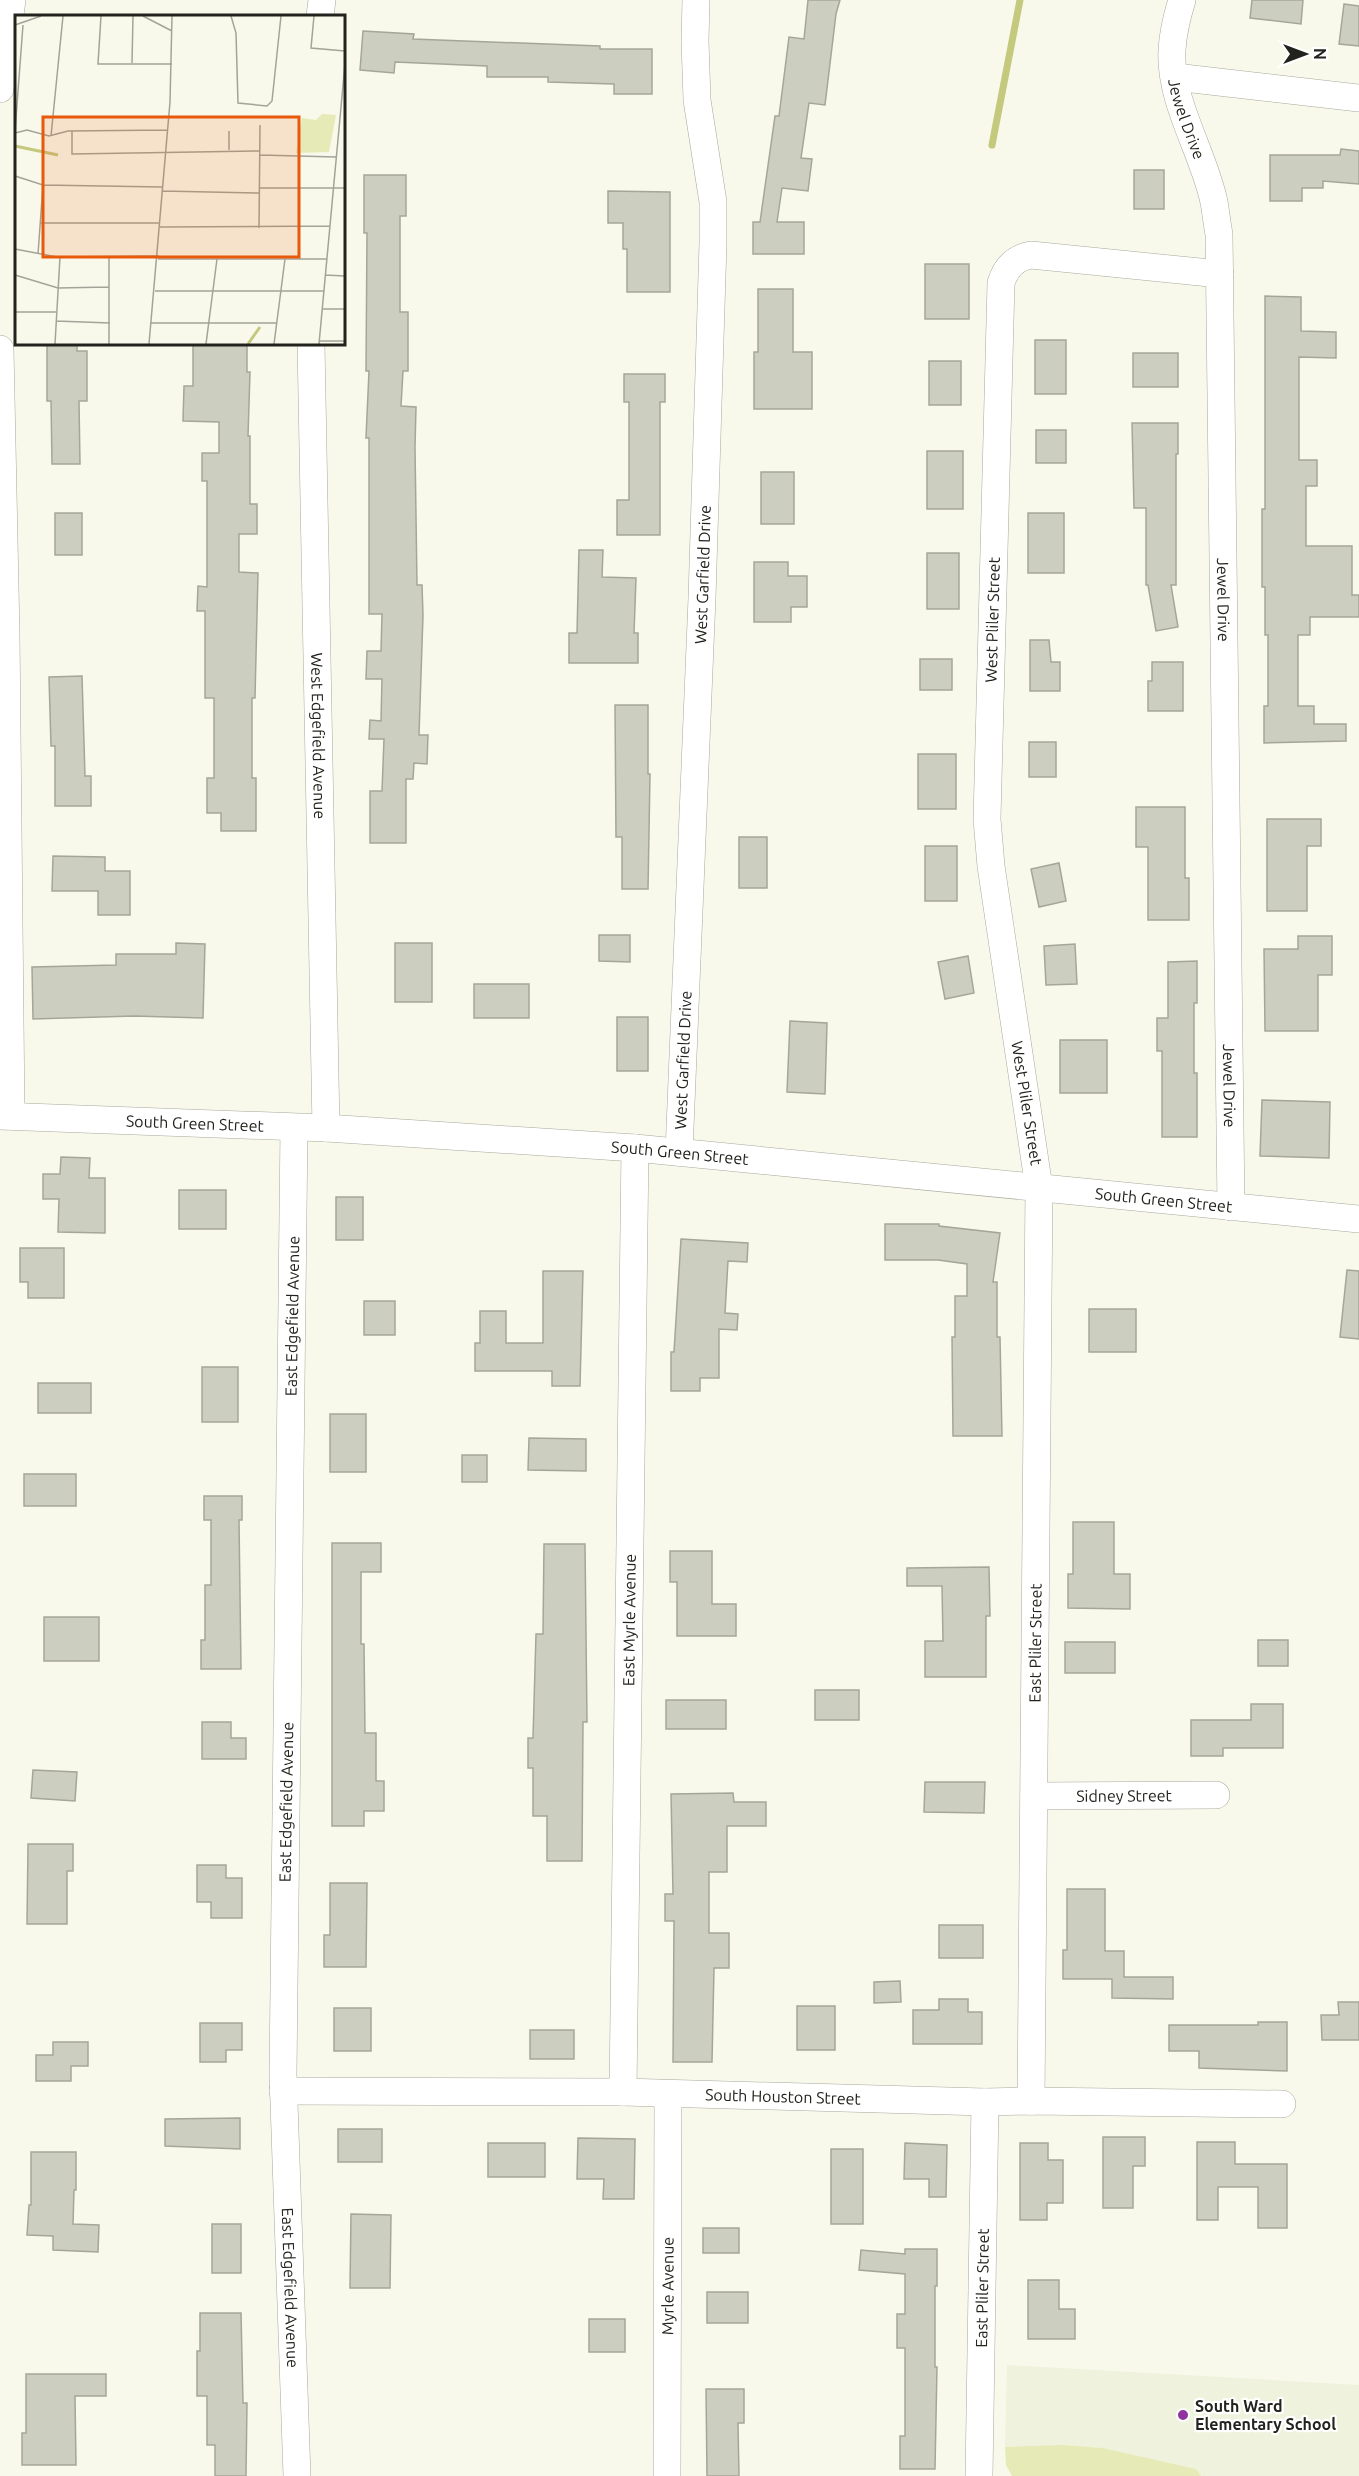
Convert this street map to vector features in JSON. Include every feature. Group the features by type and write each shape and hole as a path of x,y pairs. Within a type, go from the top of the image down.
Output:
{"street":[{"path":"0,88 12,0"},
{"path":"320,15 322,0"},
{"name":"West Garfield Drive","path":"679,1152 702,598 713,243 713,202 697,100 694,40 696,0"},
{"name":"Jewel Drive","path":"1182,0 1175,21 1172,52 1175,77 1180,101 1214,201 1219,234 1231,1207"},
{"path":"1175,77 1359,98"},
{"name":"West Pliler Street","path":"1038,1188 993,883 987,819 1001,283 1009,266 1017,259 1031,255 1220,274"},
{"name":"West Edgefield Avenue","path":"311,345 326,1128"},
{"path":"0,349 5,1116"},
{"name":"South Green Street","path":"5,1116 326,1128 635,1148 1359,1219"},
{"name":"East Edgefield Avenue","path":"294,1128 283,2091 297,2476"},
{"name":"East Myrle Avenue","path":"622,2092 635,1148"},
{"name":"East Pliler Street","path":"1031,2101 1038,1188"},
{"name":"Sidney Street","path":"1034,1796 1216,1795"},
{"name":"South Houston Street","path":"283,2091 622,2092 985,2102 1282,2104"},
{"name":"Myrle Avenue","path":"667,2476 668,2095"},
{"name":"East Pliler Street","path":"979,2476 985,2102"}],"shaded area":[{"name":"South Ward Elementary School","path":"1007,2365 1359,2385 1359,2476 1201,2476 1196,2469 1103,2448 1062,2445 1005,2447"}],"green space":[{"path":"1062,2445 1103,2448 1196,2469 1201,2476 1012,2476 1006,2465 1005,2447"}],"building":[{"path":"808,0 840,0 836,14 825,105 809,103 801,158 812,159 808,191 782,188 777,222 804,222 804,254 753,254 753,222 760,222 775,116 779,116 789,37 804,39"},
{"path":"1252,0 1303,0 1301,24 1250,18"},
{"path":"1344,4 1359,6 1359,46 1339,44"},
{"path":"363,31 414,34 413,39 600,46 600,49 652,49 652,94 614,94 614,84 548,82 548,77 487,77 487,66 395,62 394,73 360,70"},
{"path":"1341,149 1359,151 1359,184 1323,181 1323,188 1302,188 1302,201 1270,201 1270,155 1340,155"},
{"path":"1134,170 1164,170 1164,209 1134,209"},
{"path":"364,175 406,175 406,216 400,216 400,312 408,312 408,371 403,371 401,406 416,407 417,585 422,585 423,615 419,735 428,735 427,764 414,763 413,779 406,779 406,843 370,843 370,791 382,791 384,739 369,739 370,720 381,721 382,679 366,679 367,651 381,651 382,614 369,614 369,438 366,438 369,371 366,371 367,233 364,233"},
{"path":"608,191 670,192 670,292 627,292 627,249 623,249 623,223 608,223"},
{"path":"925,264 969,264 969,319 925,319"},
{"path":"758,289 793,289 793,352 812,352 812,409 754,409 754,352 758,352"},
{"path":"1265,296 1301,297 1301,331 1336,332 1336,358 1299,357 1299,460 1317,460 1317,486 1306,486 1306,546 1352,546 1352,595 1359,595 1359,617 1310,617 1310,635 1298,635 1298,706 1314,706 1314,724 1346,724 1346,741 1264,743 1264,706 1268,706 1268,635 1265,635 1265,587 1262,587 1262,509 1265,509"},
{"path":"1035,340 1066,340 1066,394 1035,394"},
{"path":"47,345 77,345 77,351 87,351 87,401 79,401 80,464 52,464 51,401 47,401"},
{"path":"193,345 247,345 247,372 250,372 248,436 250,436 250,504 257,504 257,534 239,534 239,572 258,573 255,698 252,698 252,778 256,778 256,831 221,831 221,813 207,813 207,778 214,778 214,698 205,698 205,611 197,611 198,586 207,587 207,481 202,481 202,453 219,453 219,422 183,421 184,386 193,386"},
{"path":"1133,353 1178,353 1178,387 1133,387"},
{"path":"929,361 961,361 961,405 929,405"},
{"path":"624,374 665,374 665,402 660,402 660,535 617,535 617,500 629,500 629,402 624,402"},
{"path":"1132,423 1178,423 1176,585 1171,585 1178,627 1156,631 1148,585 1146,585 1146,508 1134,508"},
{"path":"1036,430 1066,430 1066,463 1036,463"},
{"path":"927,451 963,451 963,509 927,509"},
{"path":"761,472 794,472 794,524 761,524"},
{"path":"55,513 82,513 82,555 55,555"},
{"path":"1028,513 1064,513 1064,573 1028,573"},
{"path":"579,550 603,550 602,577 636,578 634,633 638,633 638,663 569,663 569,633 577,633"},
{"path":"927,553 959,553 959,609 927,609"},
{"path":"754,562 788,562 788,576 807,576 807,607 791,607 791,622 754,622"},
{"path":"1030,640 1049,640 1051,662 1060,662 1060,691 1030,691"},
{"path":"920,659 952,659 952,690 920,690"},
{"path":"1152,662 1183,662 1183,711 1148,711 1148,681 1152,681"},
{"path":"82,676 85,776 91,776 91,806 55,806 55,746 51,746 49,677"},
{"path":"615,705 648,705 648,774 650,774 648,889 622,889 622,837 616,837"},
{"path":"1029,742 1056,742 1056,777 1029,777"},
{"path":"918,754 956,754 956,809 918,809"},
{"path":"1136,807 1185,807 1185,878 1189,878 1189,920 1148,920 1148,847 1136,847"},
{"path":"1267,819 1321,819 1321,846 1307,846 1307,911 1267,911"},
{"path":"739,837 767,837 767,888 739,888"},
{"path":"925,846 957,846 957,901 925,901"},
{"path":"53,856 105,857 105,871 130,871 130,915 98,915 98,891 52,891"},
{"path":"1059,863 1066,901 1039,907 1031,869"},
{"path":"599,935 630,935 630,962 599,961"},
{"path":"1298,936 1332,936 1332,975 1318,975 1318,1031 1265,1031 1264,949 1298,949"},
{"path":"176,943 205,944 203,1018 134,1016 33,1019 32,967 116,965 116,954 176,954"},
{"path":"395,943 432,943 432,1002 395,1002"},
{"path":"1075,944 1077,984 1046,985 1044,946"},
{"path":"968,956 974,993 945,999 938,962"},
{"path":"1197,961 1197,1003 1194,1003 1194,1073 1197,1073 1197,1137 1162,1137 1162,1051 1157,1051 1157,1018 1168,1018 1168,962"},
{"path":"474,984 529,984 529,1018 474,1018"},
{"path":"617,1017 648,1017 648,1071 617,1071"},
{"path":"790,1021 827,1023 825,1094 787,1092"},
{"path":"1060,1040 1107,1040 1107,1093 1060,1093"},
{"path":"1262,1100 1330,1102 1329,1158 1260,1156"},
{"path":"61,1157 90,1158 89,1178 105,1178 105,1233 58,1232 59,1199 43,1199 43,1174 60,1174"},
{"path":"179,1190 226,1190 226,1229 179,1229"},
{"path":"336,1197 363,1197 363,1240 336,1240"},
{"path":"885,1224 939,1224 939,1226 1000,1233 993,1282 997,1282 1002,1436 953,1436 952,1337 955,1337 955,1296 967,1296 967,1264 938,1260 885,1260"},
{"path":"681,1239 748,1243 747,1262 728,1261 725,1313 738,1314 737,1330 719,1329 719,1378 700,1378 700,1391 671,1391 671,1352 674,1352"},
{"path":"20,1248 64,1248 64,1298 28,1298 28,1282 20,1282"},
{"path":"1347,1270 1359,1271 1359,1339 1340,1337"},
{"path":"543,1271 583,1271 580,1386 552,1386 552,1371 475,1371 475,1343 480,1343 480,1311 506,1311 506,1343 543,1343"},
{"path":"364,1301 395,1301 395,1335 364,1335"},
{"path":"1089,1309 1136,1309 1136,1352 1089,1352"},
{"path":"202,1367 238,1367 238,1422 202,1422"},
{"path":"38,1383 91,1383 91,1413 38,1413"},
{"path":"330,1414 366,1414 366,1472 330,1472"},
{"path":"529,1438 586,1439 586,1471 528,1470"},
{"path":"462,1455 487,1455 487,1482 462,1482"},
{"path":"24,1474 76,1474 76,1506 24,1506"},
{"path":"204,1496 242,1496 242,1520 239,1520 241,1669 201,1669 201,1640 205,1640 205,1585 211,1585 211,1520 204,1520"},
{"path":"1073,1522 1114,1522 1114,1574 1130,1574 1130,1609 1068,1608 1068,1574 1073,1574"},
{"path":"332,1543 381,1543 381,1572 361,1572 361,1644 364,1644 365,1733 376,1733 376,1781 384,1781 384,1811 364,1811 364,1826 332,1826"},
{"path":"544,1544 585,1544 587,1722 583,1722 582,1861 547,1861 547,1816 533,1816 533,1768 528,1768 528,1738 533,1738 536,1634 543,1634"},
{"path":"670,1551 712,1551 712,1604 736,1604 736,1636 677,1636 677,1582 670,1582"},
{"path":"989,1567 990,1616 986,1616 986,1677 925,1677 925,1641 943,1641 942,1586 907,1586 907,1568"},
{"path":"44,1617 99,1617 99,1661 44,1661"},
{"path":"1258,1640 1288,1640 1288,1666 1258,1666"},
{"path":"1065,1642 1115,1642 1115,1673 1065,1673"},
{"path":"815,1690 859,1690 859,1720 815,1720"},
{"path":"666,1700 726,1700 726,1729 666,1729"},
{"path":"1251,1704 1283,1704 1283,1748 1223,1748 1223,1756 1191,1756 1191,1720 1251,1720"},
{"path":"202,1722 231,1722 231,1738 246,1738 246,1759 202,1759"},
{"path":"33,1770 77,1772 75,1801 31,1798"},
{"path":"925,1782 985,1782 984,1813 924,1812"},
{"path":"733,1793 734,1802 766,1802 766,1826 727,1826 727,1872 709,1872 709,1933 729,1933 729,1968 714,1968 712,2062 673,2062 674,1921 665,1921 665,1894 673,1894 671,1794"},
{"path":"28,1844 73,1844 73,1871 67,1871 67,1924 27,1924"},
{"path":"197,1865 226,1865 226,1878 242,1878 242,1918 211,1918 211,1902 197,1902"},
{"path":"330,1883 367,1883 366,1967 324,1967 324,1935 330,1935"},
{"path":"1067,1889 1105,1889 1105,1951 1124,1951 1124,1977 1173,1977 1173,1999 1112,1998 1112,1979 1063,1979 1063,1950 1067,1950"},
{"path":"939,1925 983,1925 983,1958 939,1958"},
{"path":"900,1981 901,2002 874,2003 874,1982"},
{"path":"939,1999 968,1999 968,2012 982,2012 982,2044 913,2044 913,2010 939,2010"},
{"path":"1338,2002 1359,2002 1359,2040 1322,2040 1321,2015 1339,2015"},
{"path":"797,2006 835,2006 835,2050 797,2050"},
{"path":"334,2008 371,2008 371,2051 334,2051"},
{"path":"1258,2022 1287,2022 1287,2071 1199,2068 1199,2051 1169,2051 1169,2025 1258,2025"},
{"path":"200,2023 242,2023 242,2050 226,2050 226,2062 200,2062"},
{"path":"530,2030 574,2030 574,2059 530,2059"},
{"path":"53,2042 88,2042 88,2066 71,2066 71,2081 36,2081 36,2055 53,2055"},
{"path":"240,2118 240,2149 165,2146 165,2119"},
{"path":"338,2129 382,2129 382,2162 338,2162"},
{"path":"1103,2137 1145,2137 1145,2166 1133,2166 1133,2208 1103,2208"},
{"path":"578,2138 635,2139 634,2199 603,2199 604,2179 577,2179"},
{"path":"1197,2142 1235,2142 1235,2164 1287,2164 1287,2228 1258,2228 1258,2187 1218,2187 1218,2220 1197,2220"},
{"path":"488,2143 545,2143 545,2177 488,2177"},
{"path":"905,2143 947,2145 946,2197 929,2197 929,2179 904,2179"},
{"path":"1020,2143 1048,2143 1048,2160 1063,2160 1063,2203 1047,2203 1047,2220 1020,2220"},
{"path":"831,2149 863,2149 863,2224 831,2224"},
{"path":"31,2152 76,2152 73,2224 99,2225 98,2252 53,2250 53,2236 27,2235 29,2205 31,2205"},
{"path":"351,2214 391,2215 390,2288 350,2288"},
{"path":"212,2224 241,2224 241,2273 212,2273"},
{"path":"703,2228 739,2228 739,2253 703,2253"},
{"path":"905,2249 937,2249 935,2469 900,2469 900,2436 905,2436 905,2348 897,2348 897,2314 905,2314 905,2274 859,2270 861,2250 905,2254"},
{"path":"1028,2280 1059,2280 1059,2309 1075,2309 1075,2339 1028,2339"},
{"path":"707,2292 748,2292 748,2323 707,2323"},
{"path":"200,2313 241,2313 243,2403 247,2403 246,2476 215,2476 215,2445 207,2445 207,2396 197,2396"},
{"path":"589,2319 625,2319 625,2352 589,2352"},
{"path":"26,2374 106,2374 106,2396 75,2396 76,2465 22,2465 22,2433 26,2433"},
{"path":"706,2389 744,2389 744,2423 738,2423 739,2476 707,2476"}],"waterway":[{"path":"992,145 1020,0"}],"place":[{"name":"South Ward Elementary School","path":"1183,2415"}]}
